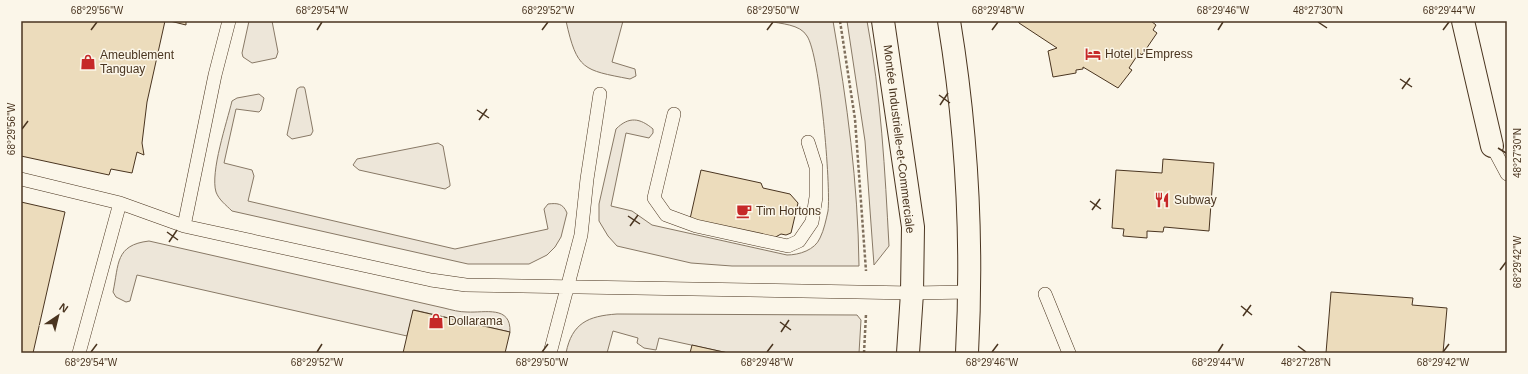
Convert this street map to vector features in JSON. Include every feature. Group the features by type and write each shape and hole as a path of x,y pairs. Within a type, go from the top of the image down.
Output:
{"main road":[{"name":"Montée Industrielle-et-Commerciale","path":"883,21 912,227 912,293 908,353"},
{"path":"949,21 959,80 969,205 970,292 967,353"},
{"path":"1463,21 1492,146"}],"lane":[{"path":"184,226 229,21"},
{"path":"550,353 569,286 581,234 587,179 600,94"},
{"path":"674,114 654,198 666,215 696,226 788,246 799,241 812,222 816,197 816,167 808,142"},
{"path":"1492,146 1507,174"},
{"path":"21,179 120,203 184,226 431,280 466,285 501,287 569,286 912,293 970,292"},
{"path":"79,353 120,203"},
{"path":"1044,294 1069,353"}],"path":[{"path":"840,21 854,119 866,292 864,353"}],"shaded area":[{"path":"249,21 272,21 278,52 276,58 252,63 243,57 242,53"},
{"path":"566,21 623,21 612,62 635,69 636,76 630,79 614,76 592,70 584,65 574,49"},
{"path":"768,21 833,21 851,143 859,266 732,266 691,263 617,246 608,236 599,221 599,204 616,129 630,120 639,121 648,125 653,129 653,133 649,138 626,133 611,206 632,211 652,225 787,255 797,254 811,249 818,242 828,211 828,176 824,121 812,48 807,36 800,29 790,25"},
{"path":"847,21 867,21 876,77 884,161 889,246 874,265 865,141"},
{"path":"304,87 305,89 313,131 311,135 292,139 287,135 297,89"},
{"path":"259,94 264,98 261,110 259,112 236,109 224,163 252,170 254,176 248,201 455,249 548,229 544,209 548,204 557,204 562,205 567,213 561,237 555,247 547,255 529,264 468,264 232,211 221,200 216,192 215,172 220,147 232,101 237,98"},
{"path":"438,143 443,146 450,184 450,186 445,189 359,170 353,165 357,159"},
{"path":"149,241 456,311 496,312 502,314 506,318 509,323 510,332 414,310 407,336 137,275 130,301 126,302 116,297 113,292 120,258 130,247 138,243"},
{"path":"617,314 857,315 861,320 859,353 728,353 659,338 656,350 644,348 637,343 638,338 613,331 607,353 566,353 572,335 583,323 590,319"}],"building":[{"name":"Ameublement Tanguay","path":"21,21 165,21 147,102 142,143 144,155 137,152 132,173 111,169 109,175 21,156"},
{"name":"Ameublement Tanguay","path":"170,21 186,21 186,25"},
{"name":"Hotel L'Empress","path":"1018,21 1151,21 1156,25 1153,30 1157,33 1142,55 1139,53 1129,68 1132,70 1118,88 1083,67 1083,69 1076,70 1076,73 1053,77 1048,51 1057,48"},
{"name":"Subway","path":"1163,159 1214,163 1209,231 1164,227 1163,232 1147,231 1147,238 1123,236 1124,229 1112,228 1116,170 1162,173"},
{"name":"Tim Hortons","path":"701,170 761,183 763,188 790,194 798,203 791,233 786,235 781,234 772,239 690,219"},
{"path":"21,202 65,212 33,353 21,353"},
{"path":"1331,292 1413,298 1412,305 1447,308 1443,353 1326,353"},
{"name":"Dollarama","path":"413,310 510,332 505,353 403,353"},
{"path":"692,345 728,353 690,353"}],"place":[{"name":"Hotel L'Empress","path":"1093,54"},
{"name":"Ameublement Tanguay","path":"88,62"},
{"name":"Subway","path":"1162,200"},
{"name":"Tim Hortons","path":"744,211"},
{"name":"Dollarama","path":"436,321"}]}
